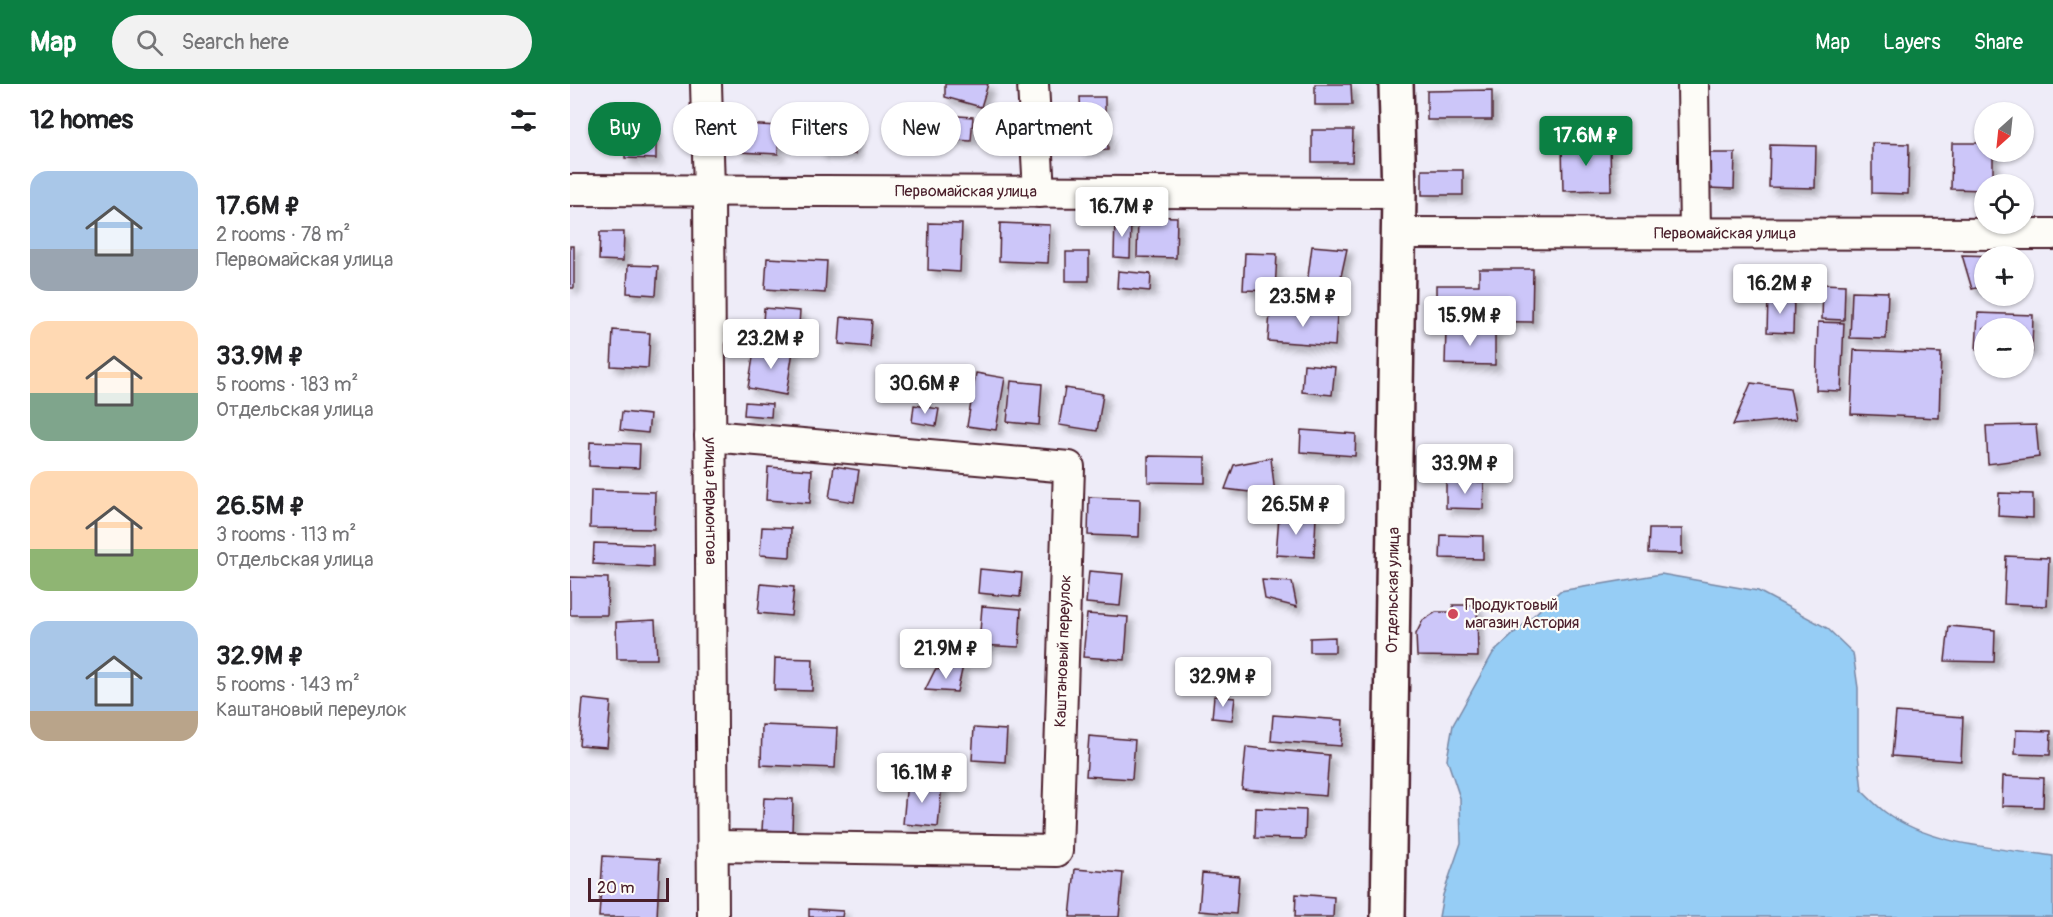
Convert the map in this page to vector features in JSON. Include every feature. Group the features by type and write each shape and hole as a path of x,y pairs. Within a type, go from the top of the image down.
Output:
{"street":[{"name":"улица Лермонтова","path":"706,84 709,190 713,917"},
{"path":"1033,84 1039,192"},
{"name":"Отдельская улица","path":"1388,917 1399,193 1396,84"},
{"path":"1693,84 1695,233"},
{"name":"Первомайская улица","path":"570,190 1399,193"},
{"name":"Первомайская улица","path":"1398,233 2053,234"},
{"name":"Каштановый переулок","path":"710,436 1069,467 1057,851 713,846"}],"water":[{"path":"1661,574 1758,591 1827,628 1853,653 1858,688 1858,753 1862,791 1885,812 1923,832 1966,844 2053,856 2053,917 1439,917 1443,895 1461,843 1460,798 1447,759 1453,725 1493,653 1560,591"}],"building":[{"path":"945,84 988,84 983,102 973,102 973,105 945,97"},
{"path":"1315,84 1351,84 1352,105 1315,105"},
{"path":"1492,90 1492,120 1427,120 1427,91"},
{"path":"1080,97 1105,97 1105,102 1080,102"},
{"path":"961,116 973,117 971,141 961,140"},
{"path":"758,125 770,126 770,154 758,153"},
{"path":"1312,130 1353,130 1352,162 1312,162"},
{"path":"1872,143 1909,144 1908,194 1872,193"},
{"path":"1952,143 1974,143 1974,162 1993,162 1993,174 1974,174 1974,190 1951,189"},
{"path":"1562,144 1610,144 1611,190 1563,191"},
{"path":"1770,145 1816,146 1815,188 1769,187"},
{"path":"1709,153 1735,153 1734,189 1708,188"},
{"path":"625,156 656,156 656,159 625,158"},
{"path":"1422,170 1463,170 1463,195 1422,195"},
{"path":"1138,216 1177,217 1176,258 1137,257"},
{"path":"1115,218 1131,219 1130,258 1114,257"},
{"path":"929,223 962,224 960,272 928,270"},
{"path":"1000,223 1050,225 1048,263 999,261"},
{"path":"600,232 624,232 623,261 599,260"},
{"path":"570,246 574,246 574,288 570,288"},
{"path":"1312,246 1347,249 1340,281 1307,284"},
{"path":"1066,252 1089,252 1089,281 1066,281"},
{"path":"1245,253 1277,254 1275,291 1243,290"},
{"path":"1962,255 1974,255 1974,288 1972,289"},
{"path":"767,258 827,261 825,293 765,289"},
{"path":"628,265 658,266 656,295 627,293"},
{"path":"1479,269 1533,269 1532,322 1460,321 1460,316 1436,316 1436,285 1479,285"},
{"path":"1118,271 1151,274 1150,291 1117,288"},
{"path":"1823,284 1845,285 1844,320 1822,319"},
{"path":"1852,291 1888,292 1886,339 1850,338"},
{"path":"1768,297 1794,298 1793,333 1767,332"},
{"path":"764,308 800,311 798,338 762,335"},
{"path":"1270,311 1337,315 1335,346 1268,341"},
{"path":"1978,313 2033,315 2033,318 1978,318"},
{"path":"841,317 872,320 870,347 839,344"},
{"path":"1818,322 1844,323 1841,391 1816,390"},
{"path":"613,330 650,333 648,368 611,366"},
{"path":"1446,330 1495,330 1495,365 1445,364"},
{"path":"755,345 793,351 786,395 748,388"},
{"path":"1854,350 1941,353 1939,418 1851,414"},
{"path":"1304,364 1335,367 1332,395 1302,392"},
{"path":"976,373 1005,378 996,430 967,426"},
{"path":"1011,381 1042,384 1039,425 1007,422"},
{"path":"1751,383 1790,388 1796,419 1733,425"},
{"path":"1065,388 1103,394 1097,431 1059,425"},
{"path":"745,402 772,404 771,417 744,415"},
{"path":"914,405 939,409 936,426 912,422"},
{"path":"622,412 650,415 648,433 620,430"},
{"path":"2036,425 2039,457 1988,464 1986,426"},
{"path":"1301,430 1356,434 1355,456 1300,452"},
{"path":"590,442 640,444 639,468 589,466"},
{"path":"1450,450 1485,454 1482,474 1448,470"},
{"path":"1148,456 1205,457 1205,483 1148,482"},
{"path":"1271,458 1275,495 1225,489 1234,465"},
{"path":"834,466 859,470 854,502 829,498"},
{"path":"768,467 812,470 810,503 766,500"},
{"path":"1446,481 1484,482 1483,509 1446,508"},
{"path":"591,490 655,492 654,529 590,528"},
{"path":"1999,493 2033,494 2033,518 1998,516"},
{"path":"1089,497 1140,499 1139,537 1088,535"},
{"path":"1279,515 1316,517 1314,557 1276,555"},
{"path":"762,527 791,528 790,557 760,555"},
{"path":"1649,529 1682,529 1682,554 1648,553"},
{"path":"1441,535 1483,536 1483,559 1440,558"},
{"path":"594,543 653,545 653,567 593,564"},
{"path":"2006,556 2049,558 2047,606 2004,604"},
{"path":"980,569 1022,573 1020,597 978,593"},
{"path":"1089,571 1123,574 1120,606 1086,603"},
{"path":"570,577 608,578 607,615 570,615"},
{"path":"1262,580 1292,582 1297,607 1265,599"},
{"path":"761,584 794,587 791,616 758,613"},
{"path":"1453,605 1477,605 1478,657 1417,656 1416,634 1423,620 1436,612 1453,612"},
{"path":"982,606 1021,609 1019,647 979,645"},
{"path":"1087,614 1128,617 1125,660 1083,657"},
{"path":"655,620 657,659 617,659 616,622"},
{"path":"1949,626 1995,630 1994,662 1945,661"},
{"path":"1335,637 1335,652 1310,652 1310,638"},
{"path":"775,658 813,659 812,691 774,690"},
{"path":"963,666 957,692 925,690 935,670"},
{"path":"1214,696 1235,698 1232,720 1212,718"},
{"path":"583,699 611,702 607,747 579,745"},
{"path":"1896,712 1963,717 1961,761 1892,756"},
{"path":"1273,715 1343,720 1341,746 1271,741"},
{"path":"762,725 837,728 835,768 761,765"},
{"path":"974,728 1007,730 1005,762 972,760"},
{"path":"2016,730 2051,731 2050,755 2015,754"},
{"path":"1089,736 1135,740 1132,779 1086,776"},
{"path":"1246,747 1329,755 1326,796 1242,789"},
{"path":"2003,776 2044,778 2043,807 2002,806"},
{"path":"907,781 942,784 938,827 903,824"},
{"path":"764,798 793,799 792,832 762,830"},
{"path":"1256,808 1306,810 1305,839 1255,838"},
{"path":"603,856 660,859 657,917 599,917"},
{"path":"1075,869 1123,873 1119,917 1070,917"},
{"path":"1202,873 1239,876 1236,914 1199,911"},
{"path":"1296,894 1334,897 1333,917 1295,917"},
{"path":"809,909 843,911 842,917 809,917"}],"place":[{"name":"Продуктовый магазин Астория","path":"1453,614"}]}
